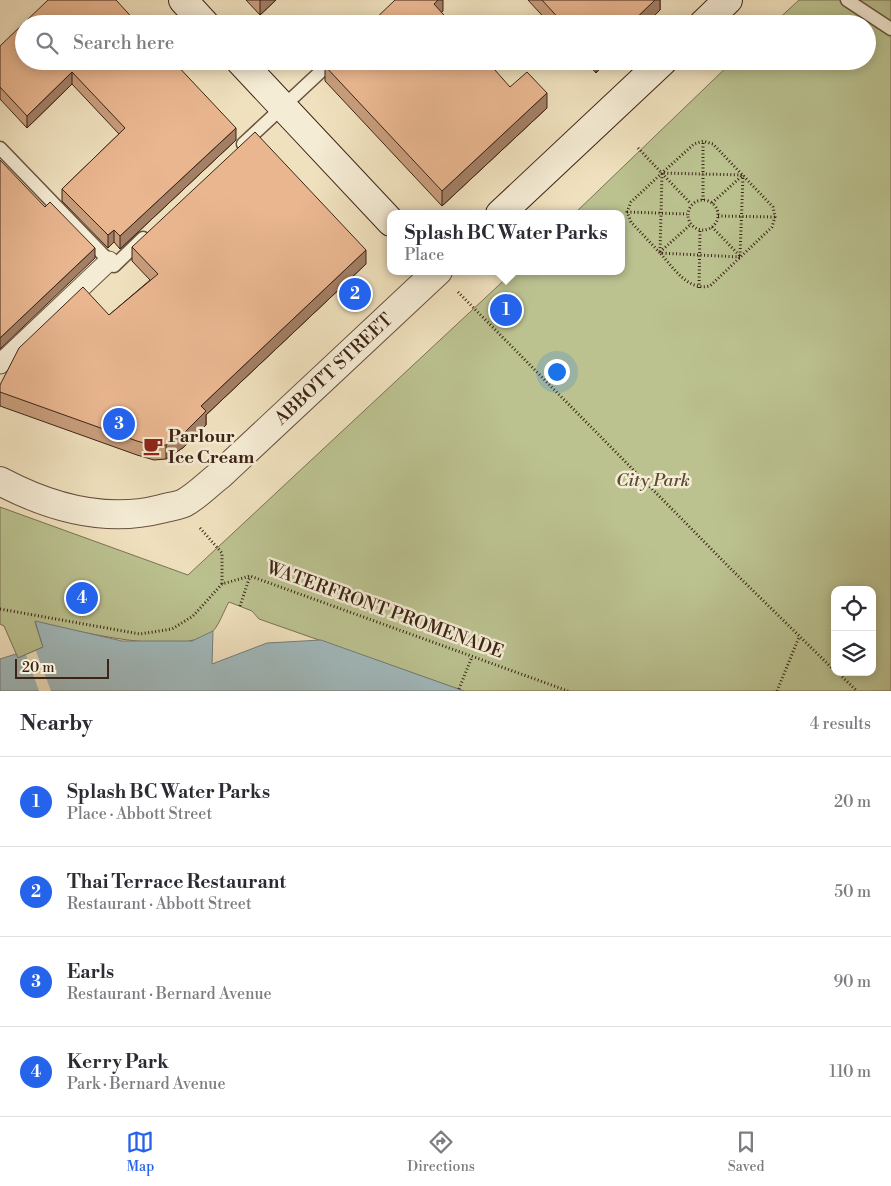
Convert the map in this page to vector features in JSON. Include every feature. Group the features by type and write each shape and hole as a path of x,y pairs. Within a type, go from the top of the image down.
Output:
{"street":[{"path":"183,0 197,15"},
{"path":"712,15 728,0"},
{"path":"248,70 387,218"},
{"path":"504,210 653,70"},
{"path":"0,364 109,261"},
{"name":"ABBOTT STREET","path":"189,514 227,470 434,275"},
{"path":"0,480 22,492 66,506 104,515 189,514"}],"lane":[{"path":"847,0 870,15"},
{"path":"876,19 891,29"},
{"path":"237,150 322,70"},
{"path":"0,148 114,266 150,232"}],"path":[{"path":"703,141 703,200"},
{"path":"703,141 713,144 773,207 775,217 772,227 710,286 699,288 690,284 631,222 627,212 631,202 662,173 694,144 703,141"},
{"path":"638,148 692,204"},
{"path":"662,173 743,175"},
{"path":"660,253 662,173"},
{"path":"712,203 743,175"},
{"path":"740,256 743,175"},
{"path":"703,200 712,203 718,216 712,227 700,230 690,225 687,214 692,204 703,200"},
{"path":"627,212 687,214"},
{"path":"718,216 775,217"},
{"path":"660,253 690,225"},
{"path":"712,227 740,256"},
{"path":"699,288 700,230"},
{"path":"660,253 740,256"},
{"path":"442,275 799,637 831,666"},
{"path":"0,608 140,634 172,629 193,616 222,584 222,553 189,514"},
{"path":"240,606 250,576"},
{"name":"WATERFRONT PROMENADE","path":"222,584 250,576 568,691"},
{"path":"777,691 799,637"},
{"path":"459,689 472,656"},
{"path":"841,676 857,691"}],"green space":[{"name":"City Park","path":"799,0 891,0 891,691 464,691 259,619 252,611 229,602 212,632 197,639 176,643 126,640 35,622 43,647 18,658 4,626 0,624 0,507 188,575 510,275 625,275 625,210 578,210 724,70 876,70 876,15 783,15"}],"water":[{"path":"35,621 122,641 192,641 213,631 212,664 267,643 321,640 464,691 0,691 0,659 16,654 18,658 43,647"}],"pier":[{"path":"36,651 51,691 39,691 26,655"}],"building":[{"path":"48,0 116,0 130,15 32,15"},
{"path":"395,0 438,0 434,4 444,15 379,15"},
{"path":"542,0 655,0 639,15 556,15"},
{"path":"15,32 15,70 181,70 236,128 120,236 114,230 108,235 62,189 125,128 72,72 27,116 0,87 0,46"},
{"path":"329,70 495,70 510,87 527,72 547,93 442,191"},
{"path":"255,132 366,250 201,406 206,411 184,433 166,445 154,446 137,441 0,392 0,385 19,348 83,287 109,315 158,274 132,247"},
{"path":"0,160 45,207 50,202 95,248 0,338"}],"place":[{"name":"Thai Terrace Restaurant","path":"355,294"},
{"name":"Splash BC Water Parks","path":"506,310"},
{"name":"Earls","path":"119,424"},
{"name":"Parlour Ice Cream","path":"153,446"},
{"name":"Kerry Park","path":"82,598"}]}
